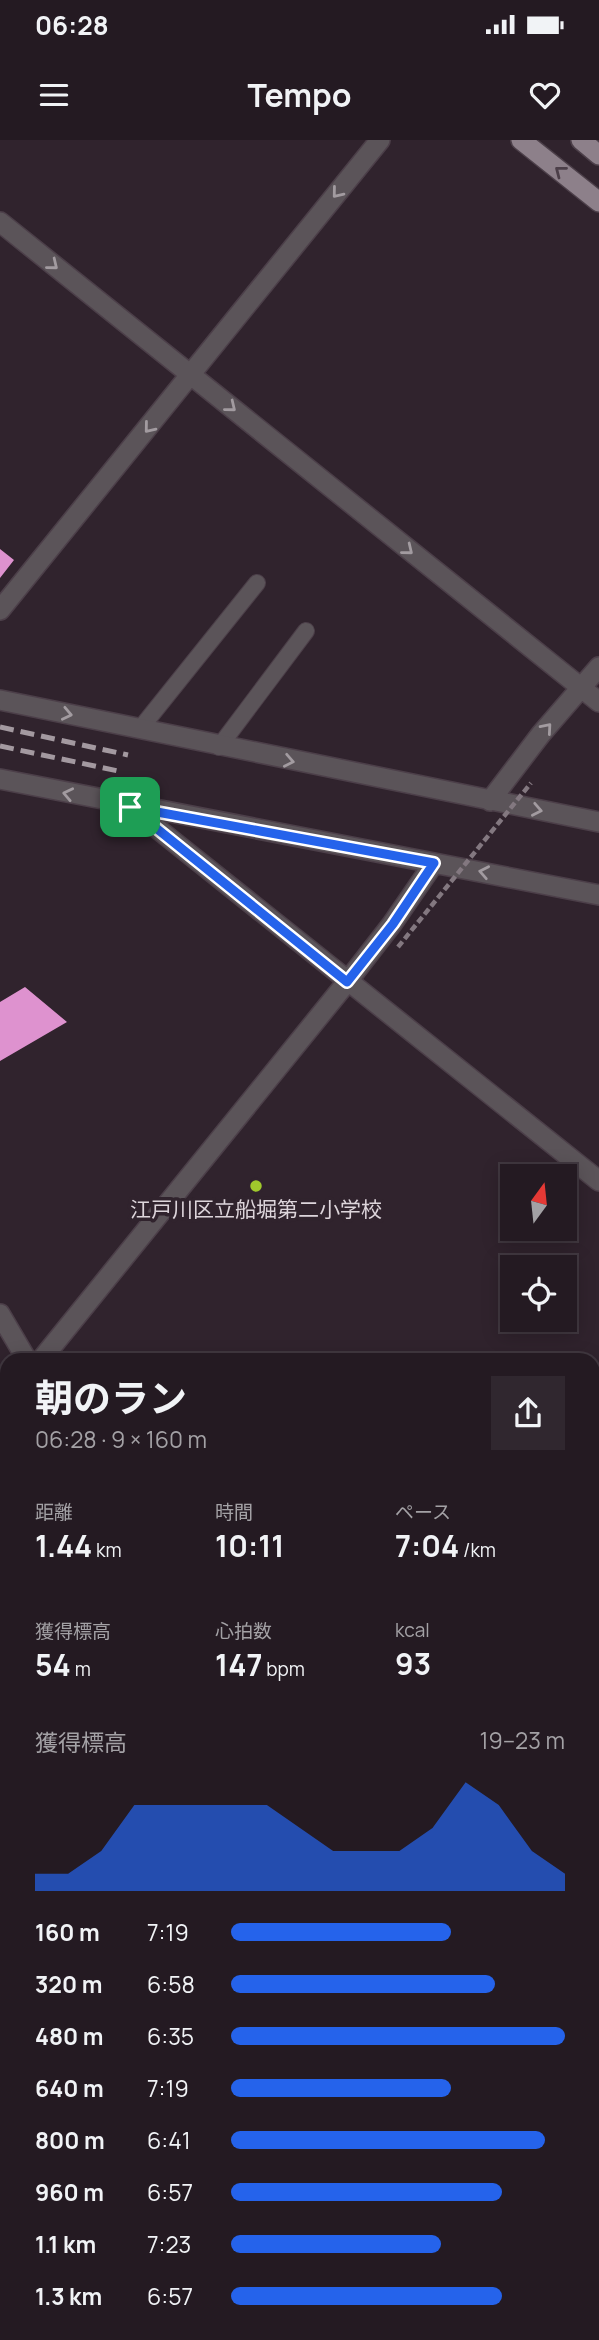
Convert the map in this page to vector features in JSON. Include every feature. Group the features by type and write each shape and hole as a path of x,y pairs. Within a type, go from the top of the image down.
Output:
{"main road":[{"path":"521,140 599,202"},
{"path":"581,140 599,155"}],"street":[{"path":"0,610 192,376 380,140"},
{"path":"0,222 599,702"},
{"path":"490,801 541,734 599,667"},
{"path":"0,700 219,747 599,822"},
{"path":"0,779 130,807 599,895"},
{"path":"130,807 599,1181"},
{"path":"47,1353 393,924 434,863"},
{"path":"0,1314 23,1353"}],"lane":[{"path":"140,729 257,583"},
{"path":"219,747 306,631"}],"path":[{"path":"398,947 531,783"}],"building":[{"path":"0,549 14,560 0,578"},
{"path":"25,987 67,1022 0,1061 0,1002"}],"railway":[{"path":"0,727 128,755"},
{"path":"0,746 123,772"}],"place":[{"name":"江戸川区立船堀第二小学校","path":"256,1186"}],"route":[{"path":"130,807 434,863 393,924 347,982 130,807"}]}
